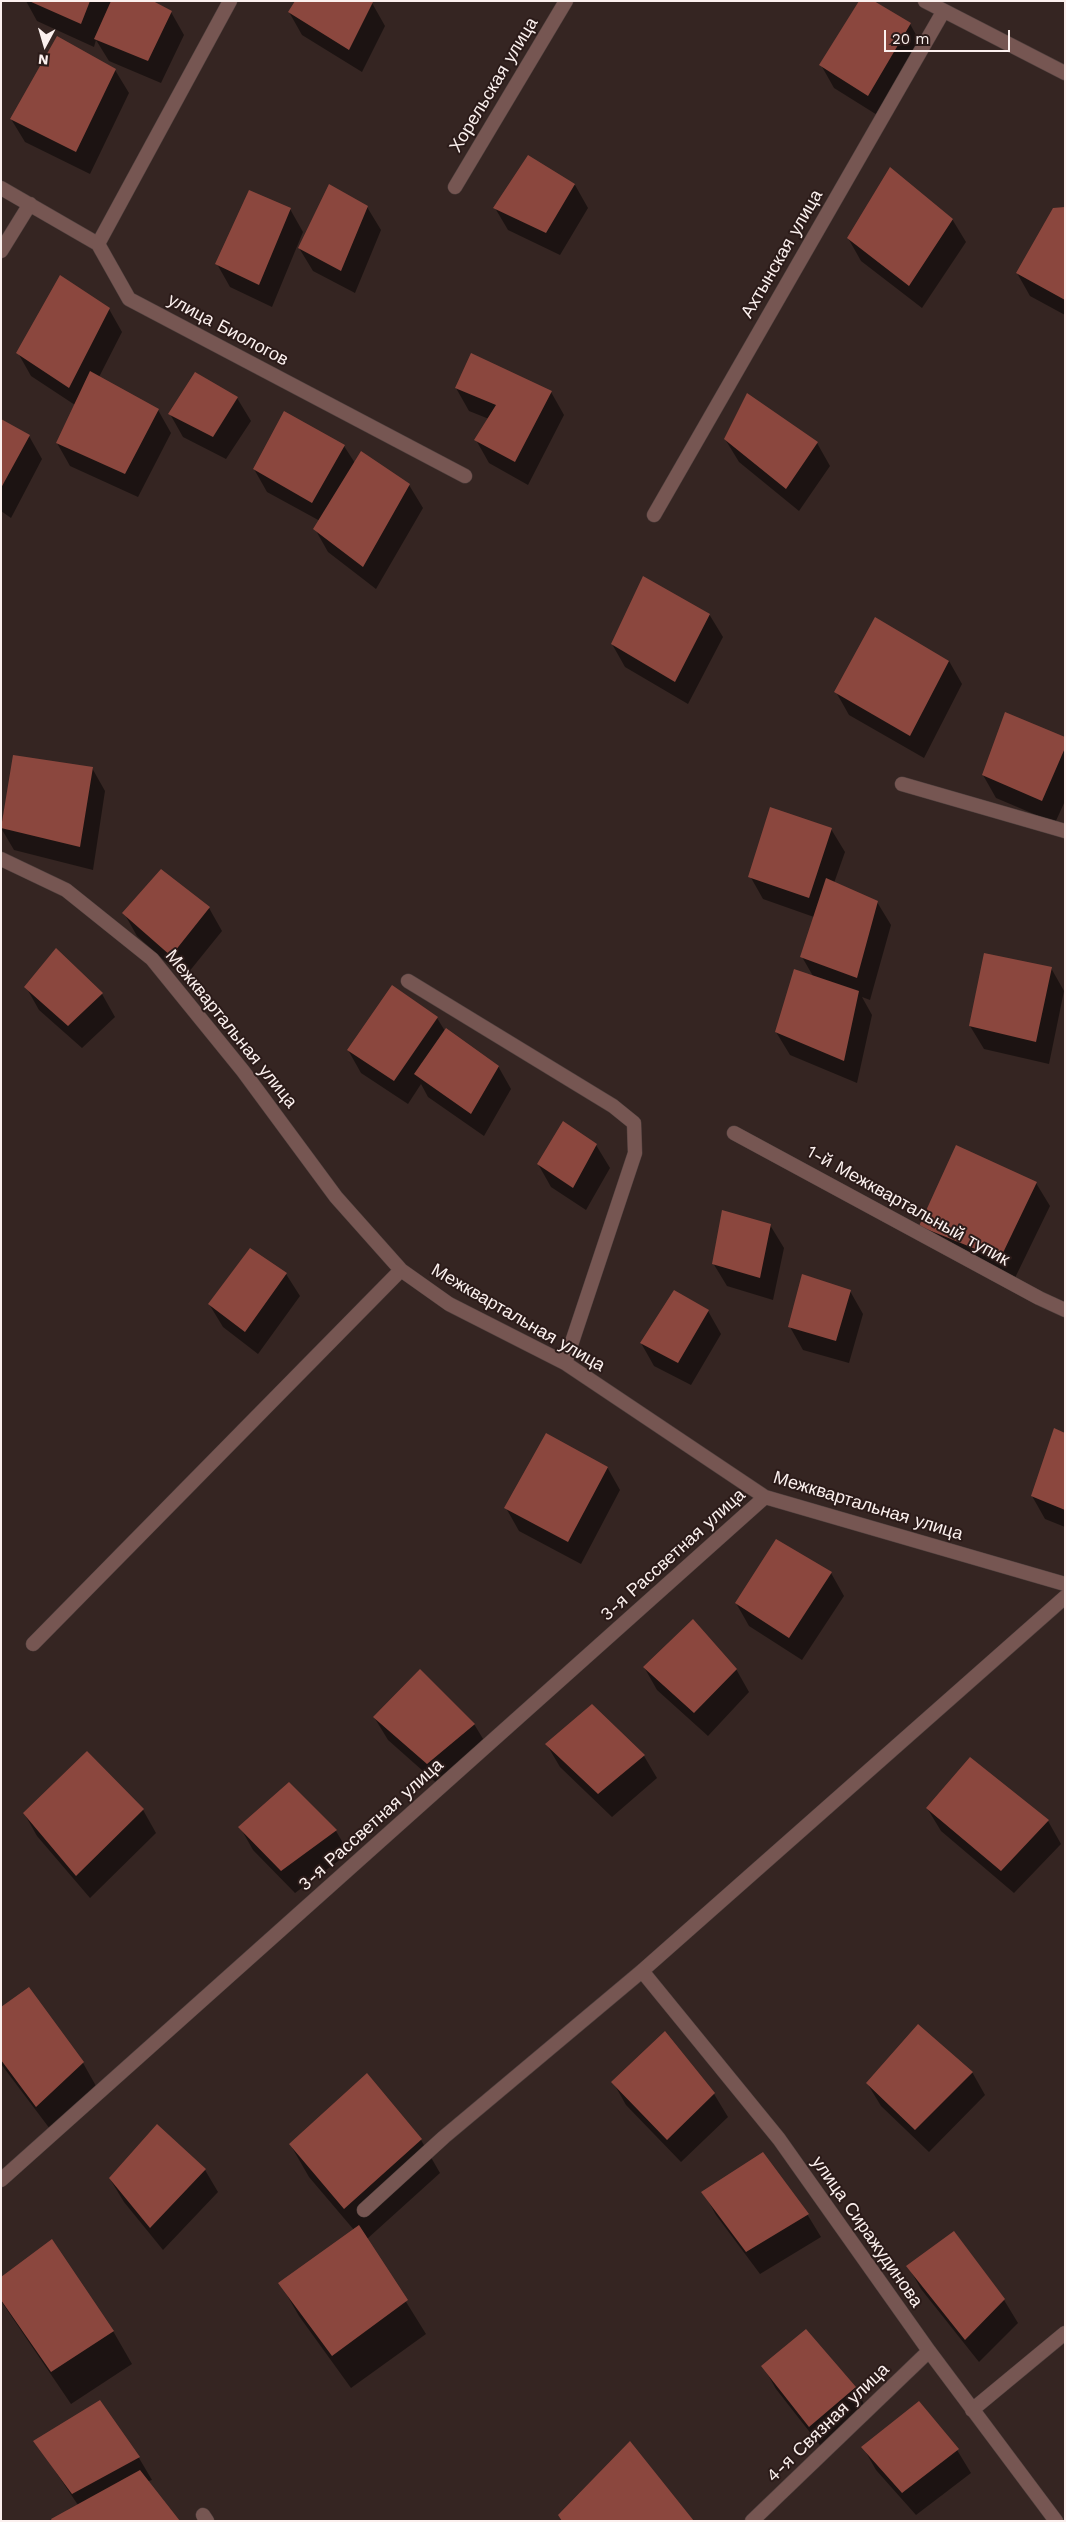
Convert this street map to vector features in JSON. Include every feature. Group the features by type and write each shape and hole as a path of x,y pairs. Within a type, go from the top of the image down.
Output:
{"street":[{"path":"1,188 98,244 230,1"},
{"name":"Хорельская улица","path":"455,187 566,1"},
{"path":"925,1 943,12 1065,73"},
{"name":"Ахтынская улица","path":"654,515 943,12"},
{"path":"1,251 30,204"},
{"name":"улица Биологов","path":"98,244 129,299 465,476"},
{"path":"902,784 1065,831"},
{"name":"Межквартальная улица","path":"1,859 66,890 152,959 243,1071 336,1197 401,1270 450,1304 565,1363 765,1497 1065,1584"},
{"path":"408,981 613,1106 634,1124 635,1153 565,1363"},
{"name":"1-й Межквартальный тупик","path":"734,1133 1038,1298 1065,1310"},
{"path":"33,1644 401,1270"},
{"name":"3-я Рассветная улица","path":"1,2180 765,1497"},
{"path":"364,2210 444,2137 642,1970 1065,1597"},
{"name":"улица Сиражудинова","path":"642,1970 778,2139 929,2351 1056,2521"},
{"path":"972,2410 1065,2333"},
{"name":"4-я Связная улица","path":"752,2521 929,2351"}],"building":[{"path":"29,1 90,1 81,24"},
{"path":"111,1 153,1 172,11 148,61 94,39"},
{"path":"295,1 373,2 349,50 288,12"},
{"path":"859,1 874,1 911,23 868,96 819,65"},
{"path":"57,36 116,69 76,152 10,119"},
{"path":"528,155 575,184 546,233 493,208"},
{"path":"890,167 953,219 909,286 847,238"},
{"path":"329,184 368,206 341,271 298,248"},
{"path":"249,190 291,208 259,285 215,264"},
{"path":"1065,207 1065,300 1016,273 1053,208"},
{"path":"60,275 110,308 69,388 16,353"},
{"path":"471,353 552,391 515,462 474,440 496,405 455,388"},
{"path":"90,371 159,409 125,474 56,443"},
{"path":"195,372 238,397 213,437 168,414"},
{"path":"747,393 818,442 786,489 724,439"},
{"path":"284,411 345,445 312,503 253,469"},
{"path":"1,419 30,435 1,488"},
{"path":"361,451 410,484 363,567 313,529"},
{"path":"643,576 710,614 675,682 611,644"},
{"path":"875,617 949,661 910,736 834,692"},
{"path":"1005,712 1065,737 1065,748 1042,801 982,775"},
{"path":"13,755 93,767 80,847 1,828"},
{"path":"770,807 832,828 809,898 748,877"},
{"path":"161,869 210,907 171,956 122,913"},
{"path":"826,878 878,901 857,978 800,957"},
{"path":"56,948 103,993 68,1026 24,987"},
{"path":"984,953 1052,967 1036,1042 969,1026"},
{"path":"794,969 859,991 844,1061 775,1032"},
{"path":"392,985 438,1017 394,1081 347,1050"},
{"path":"446,1028 499,1066 471,1114 414,1074"},
{"path":"563,1121 597,1144 573,1188 537,1164"},
{"path":"956,1145 1037,1182 1000,1259 919,1226"},
{"path":"722,1210 771,1224 760,1278 712,1264"},
{"path":"250,1248 287,1273 245,1332 208,1304"},
{"path":"802,1274 851,1290 836,1341 788,1327"},
{"path":"674,1290 709,1310 678,1363 640,1343"},
{"path":"1054,1428 1065,1433 1065,1510 1031,1496"},
{"path":"546,1433 608,1467 568,1542 504,1508"},
{"path":"776,1539 832,1572 789,1638 735,1603"},
{"path":"693,1619 737,1669 694,1713 643,1667"},
{"path":"420,1669 475,1724 427,1764 373,1717"},
{"path":"592,1704 645,1755 598,1794 545,1744"},
{"path":"87,1751 144,1809 76,1876 23,1813"},
{"path":"970,1757 1049,1820 1001,1871 926,1808"},
{"path":"289,1782 337,1830 281,1871 238,1827"},
{"path":"29,1987 84,2062 36,2107 1,2060 1,2007"},
{"path":"918,2024 973,2072 915,2130 866,2083"},
{"path":"665,2031 715,2093 667,2140 611,2082"},
{"path":"367,2073 422,2139 344,2209 289,2144"},
{"path":"157,2124 206,2169 150,2228 109,2178"},
{"path":"763,2152 809,2214 746,2252 701,2192"},
{"path":"359,2225 408,2300 332,2356 278,2283"},
{"path":"954,2231 1005,2299 965,2340 906,2266"},
{"path":"52,2239 114,2331 51,2372 1,2300 1,2277"},
{"path":"806,2329 856,2387 809,2427 761,2366"},
{"path":"100,2400 140,2457 72,2494 33,2441"},
{"path":"919,2401 959,2449 902,2493 861,2447"},
{"path":"630,2441 694,2521 562,2521 558,2515"},
{"path":"140,2470 180,2521 52,2521 51,2519"}]}
